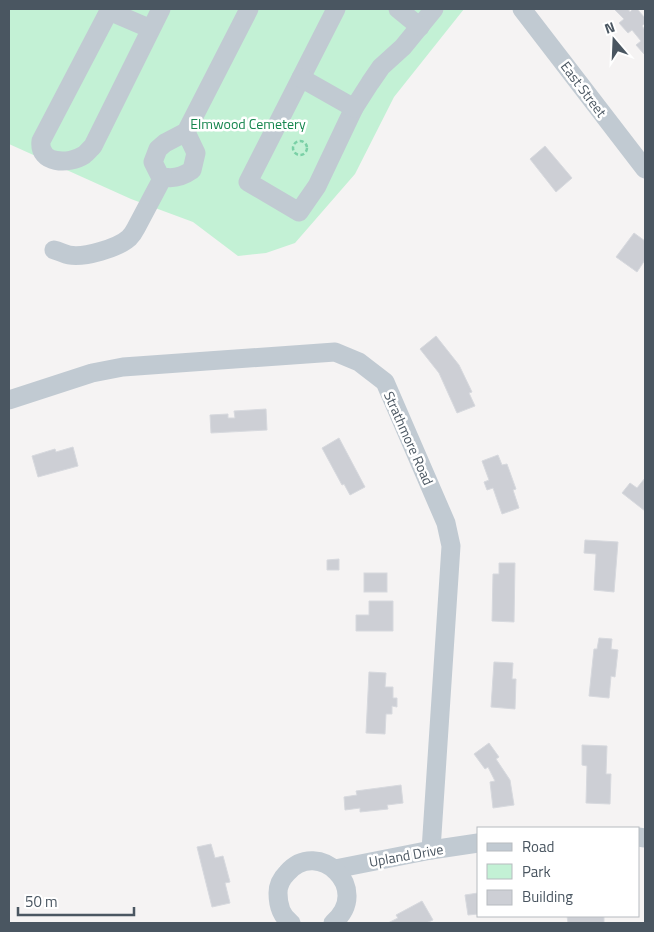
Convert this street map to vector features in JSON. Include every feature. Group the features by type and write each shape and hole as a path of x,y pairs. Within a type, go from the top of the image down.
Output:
{"street":[{"path":"151,29 108,9 41,140 42,152 50,159 65,161 75,159 85,155 93,146 161,9"},
{"path":"186,132 196,153 192,170 184,176 167,178 160,176 153,162 158,149 186,132 249,9"},
{"path":"336,9 248,182 299,212 317,186 354,108 381,67 403,47 434,9"},
{"path":"398,9 420,27"},
{"name":"East Street","path":"522,9 645,169"},
{"path":"301,78 354,108"},
{"path":"54,250 69,255 79,255 102,251 124,242 131,237 163,177"},
{"name":"Strathmore Road","path":"9,400 92,373 123,367 335,352 358,362 385,382 446,522 451,546 430,850"},
{"name":"Upland Drive","path":"335,869 430,850 477,843"},
{"path":"291,923 282,912 278,901 278,889 282,878 290,869 300,863 312,861 324,863 335,869 342,877 346,887 345,909 333,923"}],"path":[{"path":"298,141 303,141 306,146 306,151 302,155 296,154 292,149 298,141"}],"green space":[{"name":"Elmwood Cemetery","path":"9,9 464,9 394,97 355,174 295,243 266,253 238,256 193,222 131,199 9,144"}],"building":[{"path":"614,9 628,9 630,12 633,9 637,9 645,18 645,23 642,26 645,30 644,54 636,45 641,41 632,30 628,33 619,23 624,19"},
{"path":"545,146 572,178 556,192 530,159"},
{"path":"634,233 645,241 645,260 637,272 616,257"},
{"path":"436,336 459,365 472,392 469,393 475,406 457,413 439,373 420,349"},
{"path":"266,409 267,430 211,433 210,415 228,414 228,418 235,418 234,411"},
{"path":"339,438 365,487 350,495 344,484 342,485 322,448"},
{"path":"73,447 78,466 38,477 32,456 55,449 56,452"},
{"path":"498,455 502,465 507,464 516,489 513,490 519,508 502,514 493,488 487,490 484,482 489,480 482,461"},
{"path":"645,478 645,511 622,493 630,483 637,488"},
{"path":"585,540 618,542 614,592 594,590 596,554 584,553"},
{"path":"339,559 339,570 327,570 327,560"},
{"path":"499,563 515,563 514,622 492,621 493,574 499,574"},
{"path":"364,573 387,573 387,592 364,592"},
{"path":"369,601 393,601 393,631 356,631 356,615 369,615"},
{"path":"599,638 612,639 611,649 618,650 615,677 611,676 609,698 589,696 594,649 597,649"},
{"path":"494,662 513,663 512,679 516,679 515,709 491,707"},
{"path":"369,672 386,673 385,687 393,687 393,698 397,698 397,707 392,706 392,714 386,714 385,734 366,733"},
{"path":"489,743 499,757 496,759 510,780 514,805 493,808 490,782 495,781 488,767 485,769 474,754"},
{"path":"582,745 607,746 606,774 611,774 610,804 586,803 587,766 582,765"},
{"path":"401,785 403,803 387,805 388,809 360,812 360,808 345,810 344,797 357,795 356,791"},
{"path":"211,844 215,858 223,856 230,882 225,883 230,903 212,907 197,847"},
{"path":"477,893 477,914 468,915 465,895"},
{"path":"422,901 433,920 426,923 388,923 398,918 396,915"},
{"path":"567,917 604,917 604,923 568,923"}]}
